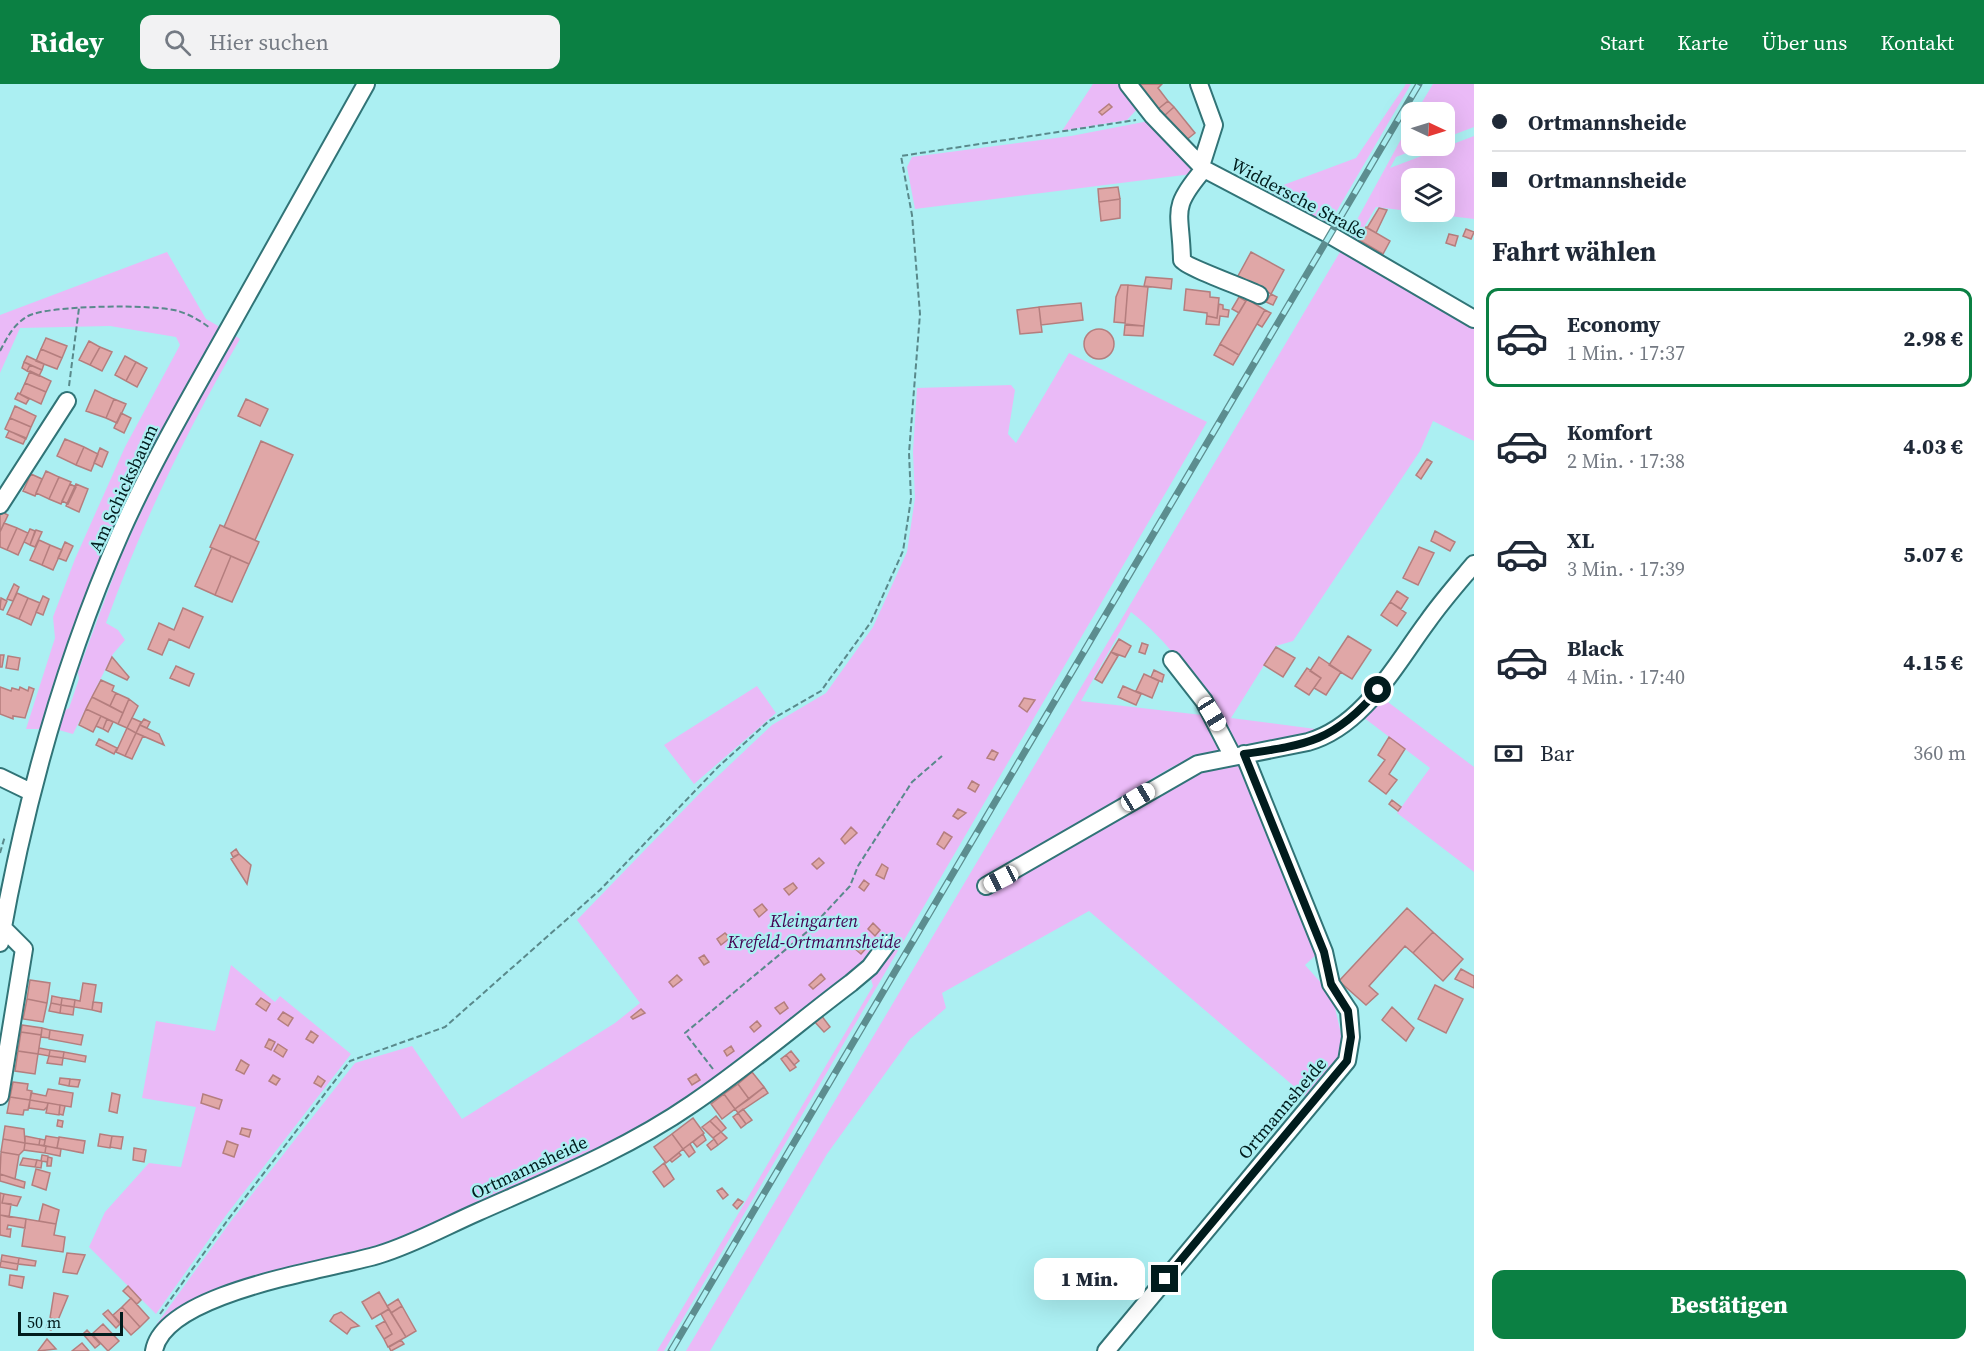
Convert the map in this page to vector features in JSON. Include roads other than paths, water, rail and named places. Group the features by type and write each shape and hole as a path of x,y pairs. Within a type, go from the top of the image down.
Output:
{"street":[{"name":"Am Schicksbaum","path":"1,936 18,844 31,792 80,638 121,532 160,451 366,84"},
{"name":"Widdersche Straße","path":"1128,84 1153,116 1203,167 1330,236 1474,319"},
{"path":"1199,84 1214,125 1203,167 1184,192 1179,204 1182,260 1192,268 1230,280 1258,295"},
{"path":"0,505 67,402"},
{"path":"0,477 17,479"},
{"path":"986,886 1198,764 1238,754 1285,748 1323,738 1345,723 1378,690 1437,609 1474,564"},
{"name":"Ortmannsheide","path":"1106,1351 1347,1061 1351,1037 1348,1011 1331,984 1324,952 1238,754 1204,701 1172,660"},
{"path":"0,777 31,792"},
{"path":"0,1096 24,949 1,936"},
{"name":"Ortmannsheide","path":"154,1351 163,1331 197,1307 261,1283 382,1254 553,1179 616,1147 691,1105 851,983 870,967 887,944"}],"railway":[{"path":"671,1351 1419,84"}],"park label":[{"name":"Kleingarten Krefeld-Ortmannsheide","path":"814,930"}]}
